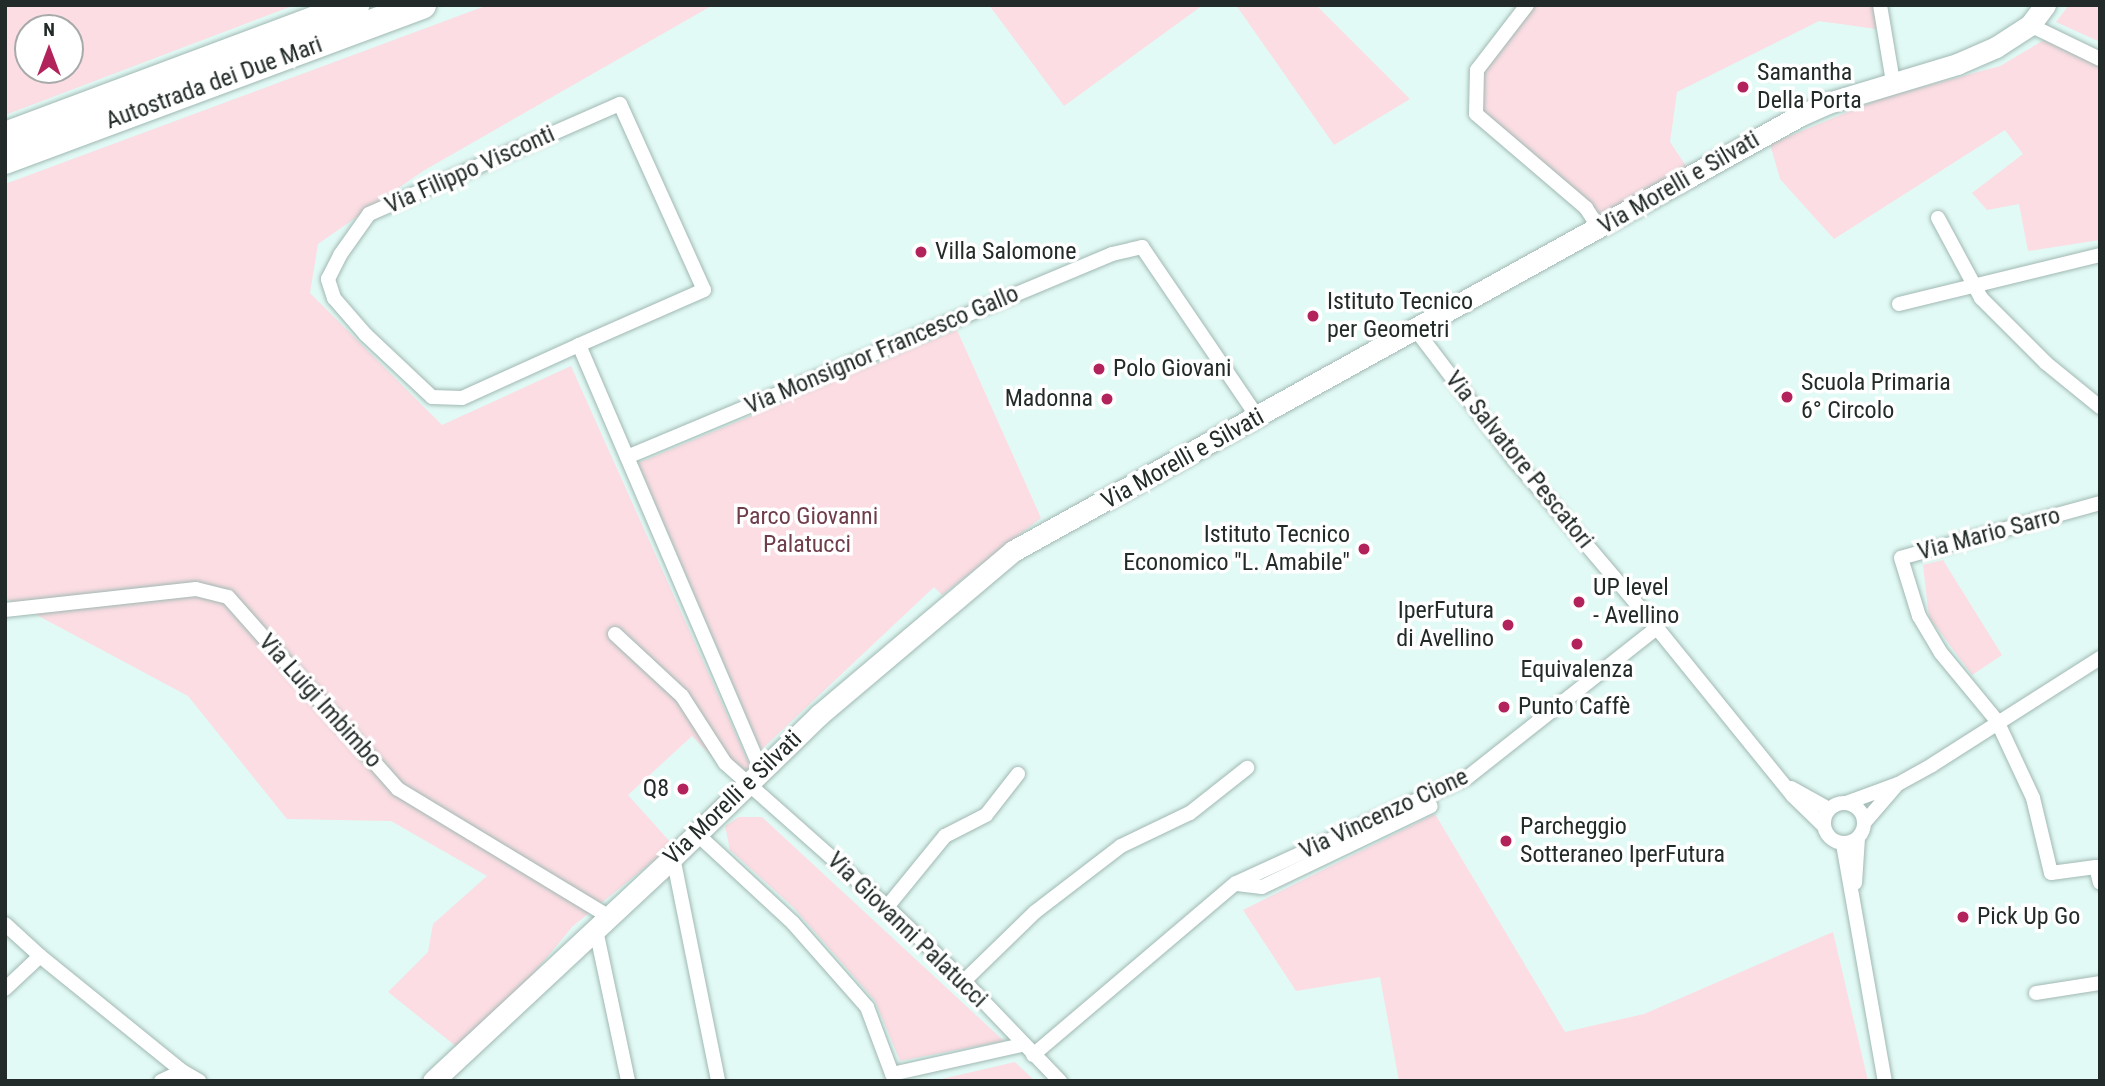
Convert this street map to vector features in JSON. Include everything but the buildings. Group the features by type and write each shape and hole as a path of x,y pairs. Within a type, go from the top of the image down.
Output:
{"highway":[{"name":"Autostrada dei Due Mari","path":"5,136 355,5"},
{"name":"Autostrada dei Due Mari","path":"5,160 422,5"}],"main road":[{"name":"Via Morelli e Silvati","path":"433,1081 674,857 819,715 1013,551 1258,418 1799,116 1893,82 1957,64 1996,47 2030,25 2045,5"}],"street":[{"path":"1527,5 1477,70 1476,114 1586,208 1599,228"},
{"path":"1880,5 1893,82"},
{"path":"2030,25 2100,59"},
{"name":"Via Filippo Visconti","path":"620,104 704,290 579,345 462,398 432,397 366,335 334,298 328,279 340,255 369,214 620,104"},
{"path":"1938,218 1981,298 2046,363 2100,407"},
{"name":"Via Monsignor Francesco Gallo","path":"627,457 1112,254 1142,247 1258,418"},
{"path":"1899,304 2100,255"},
{"name":"Via Salvatore Pescatori","path":"1416,330 1513,458 1784,784 1824,825"},
{"path":"579,345 627,457 755,777"},
{"name":"Via Mario Sarro","path":"1997,721 1941,653 1919,616 1901,558 2100,503"},
{"name":"Via Luigi Imbimbo","path":"5,610 196,589 228,597 398,789 603,923"},
{"name":"Via Vincenzo Cione","path":"1028,1050 1236,883 1468,777 1657,628"},
{"name":"Via Giovanni Palatucci","path":"615,634 682,696 725,763 755,777 964,981 1060,1081"},
{"path":"1858,838 1843,844 1830,839 1824,825 1829,809 1898,784 2100,658"},
{"path":"1997,721 2033,798 2051,873 2096,867 2100,883"},
{"path":"964,981 1035,912 1121,846 1190,813 1247,768"},
{"path":"887,907 945,836 986,815 1018,774"},
{"name":"Via Salvatore Pescatori","path":"1784,784 1829,809"},
{"path":"1853,905 1858,838 1864,823 1898,784"},
{"path":"1846,803 1857,808 1864,823"},
{"name":"Via Vincenzo Cione","path":"1236,883 1262,887 1432,806"},
{"path":"697,834 793,923 867,1007 893,1078 1028,1050"},
{"path":"1843,844 1885,1081"},
{"path":"674,857 718,1081"},
{"path":"603,923 628,1081"},
{"path":"5,924 40,956 182,1071 199,1081"},
{"path":"5,989 40,956"},
{"path":"2036,993 2100,983"},
{"path":"161,1081 182,1071"}],"green space":[{"path":"5,5 295,5 5,115"},
{"path":"488,5 713,5 423,171 318,244 310,293 442,425 571,366 750,766 737,783 692,736 628,795 673,845 573,926 514,997 458,1048 388,992 428,952 433,924 487,876 391,821 287,819 188,696 5,598 5,184"},
{"path":"989,5 1203,5 1064,106"},
{"path":"1236,5 1316,5 1410,99 1334,145"},
{"path":"1527,5 1880,5 1883,30 1819,21 1677,92 1670,142 1692,175 1599,228 1476,114 1475,85"},
{"path":"2069,5 2100,5 2100,42 2056,22"},
{"path":"2044,40 2100,65 2100,240 2028,251 2019,204 1987,210 1972,193 2023,154 2005,130 1834,239 1780,179 1770,144 1882,98 2000,66"},
{"name":"Parco Giovanni Palatucci","path":"957,330 1041,518 942,595 934,587 761,750 638,463"},
{"path":"1943,560 2002,655 1972,675 1929,617 1923,565"},
{"path":"1435,814 1565,1032 1644,1014 1833,932 1868,1081 1399,1081 1380,977 1296,991 1243,910"},
{"path":"739,817 762,817 1004,1041 900,1061 875,1001 793,907 730,850 725,826"},
{"path":"1015,1062 1035,1081 933,1081"}],"place":[{"name":"Samantha Della Porta","path":"1743,87"},
{"name":"Villa Salomone","path":"921,252"},
{"name":"Istituto Tecnico per Geometri","path":"1313,316"},
{"name":"Polo Giovani","path":"1099,369"},
{"name":"Scuola Primaria 6° Circolo","path":"1787,397"},
{"name":"Madonna","path":"1107,399"},
{"name":"Istituto Tecnico Economico \"L. Amabile\"","path":"1364,549"},
{"name":"UP level - Avellino","path":"1579,602"},
{"name":"IperFutura di Avellino","path":"1508,625"},
{"name":"Equivalenza","path":"1577,644"},
{"name":"Punto Caffè","path":"1504,707"},
{"name":"Q8","path":"683,789"},
{"name":"Parcheggio Sotteraneo IperFutura","path":"1506,841"},
{"name":"Pick Up Go","path":"1963,917"}]}
